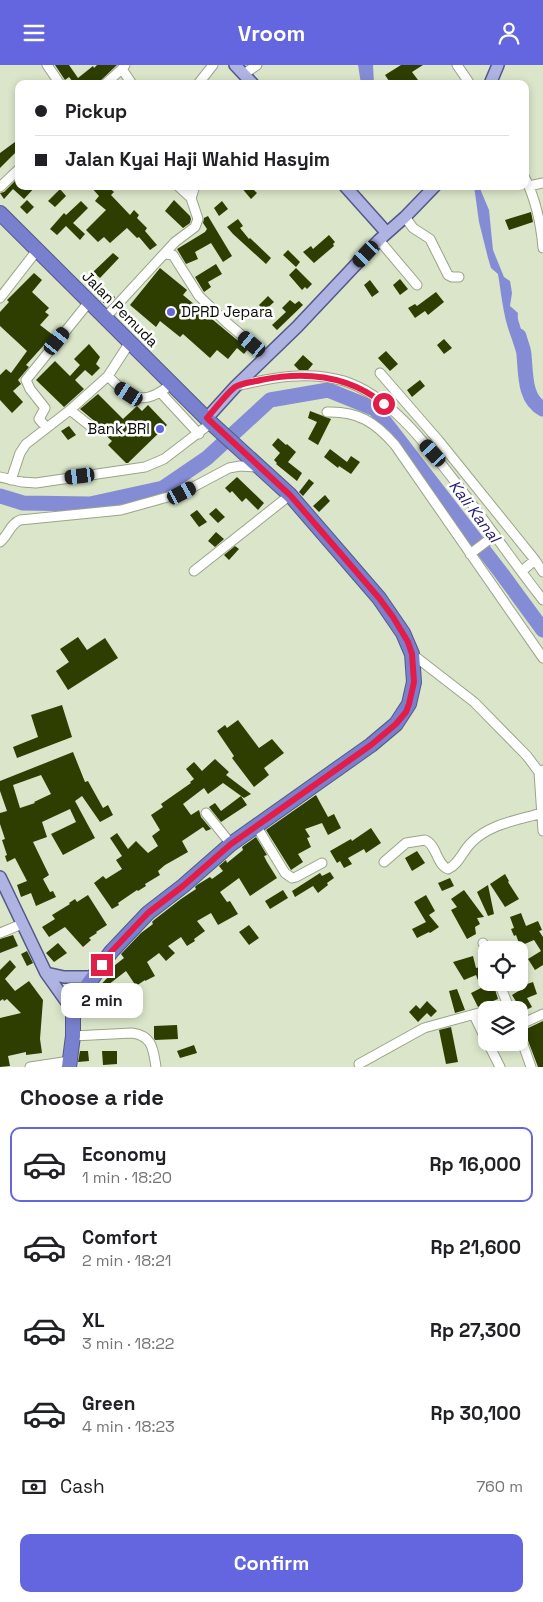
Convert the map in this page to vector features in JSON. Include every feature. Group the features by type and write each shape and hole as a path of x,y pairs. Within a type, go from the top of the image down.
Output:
{"highway":[{"name":"Jalan Pemuda","path":"0,213 212,423 290,495 379,598 404,633 412,654 414,682 409,704 406,712 396,724 371,745 276,810 257,827 231,844 183,886 148,913 111,952 92,977 73,1011"},
{"path":"69,1064 73,1036 73,1011"}],"main road":[{"path":"235,65 249,80"},
{"path":"492,80 498,65"},
{"path":"348,190 383,237"},
{"path":"212,423 236,386 297,327 383,237 431,190"},
{"path":"0,877 46,973 73,1011"},
{"path":"46,973 64,977 92,977"}],"street":[{"path":"47,65 57,80"},
{"path":"201,80 213,65"},
{"path":"244,74 257,65"},
{"path":"457,65 467,80"},
{"path":"109,80 123,67 130,80"},
{"path":"0,187 15,173"},
{"path":"529,182 543,183"},
{"path":"529,188 542,225 543,248"},
{"path":"105,318 175,242 197,225 198,215 191,198 182,190"},
{"path":"191,198 194,190"},
{"path":"405,217 413,228 430,239 448,275 459,277"},
{"path":"383,237 417,285"},
{"path":"0,298 38,249"},
{"path":"165,254 172,255 189,282 206,303 266,356"},
{"path":"46,428 38,419 45,408 30,389 26,380 89,302"},
{"path":"11,479 20,453 26,444 70,410 108,375 130,342"},
{"path":"380,373 439,441 543,572"},
{"path":"108,375 120,388 136,397 150,397 161,393 172,383"},
{"path":"236,386 264,380 308,375 332,378 364,390 384,404 412,430 443,466 543,600"},
{"path":"161,393 199,433"},
{"path":"70,410 94,429"},
{"path":"327,412 342,411 352,413 369,421 395,445 543,658"},
{"path":"0,477 36,483 145,467 164,459 212,423"},
{"path":"0,542 13,525 20,521 121,510 182,493 229,468 255,464"},
{"path":"194,571 290,495"},
{"path":"470,553 495,535"},
{"path":"522,571 535,560"},
{"path":"412,654 474,701 541,771 543,831"},
{"path":"206,813 231,844"},
{"path":"384,861 406,843 424,840 431,845 443,866 448,869 456,864 470,844 485,832 498,826 542,813"},
{"path":"257,827 285,873 289,876 296,877 322,863"},
{"path":"0,933 22,924"},
{"path":"358,1064 424,1029 478,1014"},
{"path":"528,1021 543,1014"},
{"path":"474,1015 478,1023"},
{"path":"73,1036 137,1033 147,1038 150,1042 156,1067"},
{"path":"492,1051 500,1067"},
{"path":"525,1051 531,1067"},
{"path":"30,1067 69,1064"}],"water":[{"path":"358,65 373,65 374,80 360,80"},
{"path":"475,190 481,190 489,210 493,250 504,277 510,281 512,293 510,306 518,313 518,320 527,352 524,356 512,340 508,330 498,274 491,268 479,222"}],"building":[{"path":"55,65 69,65 78,78 93,66 94,68 97,65 117,65 101,80 71,80 69,77 65,80"},
{"path":"401,65 423,65 412,72 418,80 388,80 385,75"},
{"path":"15,142 15,153 0,168 0,153"},
{"path":"15,181 15,190 32,190 24,199 13,189 4,199 0,193 4,192"},
{"path":"59,190 66,196 55,207 48,201"},
{"path":"94,190 112,190 114,192 111,195 130,215 134,210 139,215 137,218 147,228 145,231 157,245 150,250 139,237 137,238 127,228 110,243 104,237 98,242 86,230 106,210 95,201 99,196"},
{"path":"243,190 254,190 257,193 251,199"},
{"path":"27,200 34,207 27,214 20,207"},
{"path":"174,200 191,219 190,223 183,228 165,211"},
{"path":"81,201 88,208 73,223 85,234 80,240 66,226 57,235 50,229 64,213 66,215"},
{"path":"222,201 228,209 219,216 214,208"},
{"path":"531,212 533,222 509,230 505,220"},
{"path":"208,216 232,256 223,262 211,243 195,252 198,259 186,264 177,249 205,232 207,229 203,223 204,218"},
{"path":"238,219 243,226 240,228 249,239 271,258 266,264 227,227"},
{"path":"329,235 335,242 334,246 314,263 303,252 311,246 313,249"},
{"path":"288,250 300,262 296,267 283,255"},
{"path":"113,253 119,258 100,278 93,272"},
{"path":"216,264 222,274 208,282 211,287 204,292 195,277"},
{"name":"DPRD Jepara","path":"160,268 187,290 183,295 248,349 244,354 237,348 228,359 217,350 210,358 183,334 180,337 160,321 156,327 130,305"},
{"path":"296,268 312,284 307,289 305,287 302,290 289,275"},
{"path":"34,273 42,280 32,292 49,308 45,312 49,315 40,325 53,335 26,365 29,367 18,380 21,384 13,391 23,402 12,413 0,400 0,375 6,369 11,373 27,351 0,326 0,312 9,302 7,300"},
{"path":"400,279 408,289 400,295 393,285"},
{"path":"370,280 379,292 372,297 364,285"},
{"path":"107,291 115,297 108,306 100,300"},
{"path":"436,292 444,302 428,315 425,311 415,318 408,308 415,304 417,306"},
{"path":"268,296 274,302 264,311 259,305"},
{"path":"290,300 295,304 299,301 303,305 277,330 272,325 286,312 282,308"},
{"path":"444,339 452,348 444,354 437,345"},
{"path":"89,344 100,357 96,364 100,368 92,376 85,370 75,380 84,389 64,407 36,380 55,361 70,376 80,365 74,359"},
{"path":"386,351 398,364 390,371 378,358"},
{"path":"303,355 313,364 308,370 299,370 294,365"},
{"path":"420,380 425,386 412,397 407,390"},
{"path":"98,394 123,419 137,406 142,411 148,405 167,425 126,463 108,445 112,441 100,430 98,424 80,409"},
{"path":"310,411 331,419 318,445 308,439 317,422 308,418"},
{"path":"69,426 76,435 68,440 61,431"},
{"path":"278,438 296,452 288,462 302,473 297,481 276,464 274,460 280,453 272,445"},
{"path":"330,449 347,462 351,456 360,462 351,474 339,466 338,468 324,457"},
{"path":"237,477 264,503 258,510 246,498 242,502 232,491 230,493 225,488"},
{"path":"309,479 314,483 303,496 299,492"},
{"path":"325,495 330,501 319,512 313,506"},
{"path":"216,508 225,517 218,523 209,514"},
{"path":"197,510 207,522 199,527 190,515"},
{"path":"216,532 224,539 215,547 208,541"},
{"path":"235,546 239,549 229,560 224,555"},
{"path":"78,637 87,650 105,638 118,658 68,690 56,671 69,662 60,649"},
{"path":"62,705 72,737 17,758 13,747 38,737 31,715"},
{"path":"238,720 259,748 272,739 284,753 264,768 269,775 254,787 232,758 234,756 217,731 225,725 227,728"},
{"path":"73,752 85,782 88,781 103,808 108,805 113,815 100,822 82,796 75,801 95,838 63,855 51,834 76,822 70,809 42,822 47,837 33,842 49,875 43,879 50,892 53,891 56,897 36,906 31,893 21,897 17,885 27,881 15,858 7,862 5,856 7,855 2,840 5,839 0,824 0,813 7,811 0,791 0,781","holes":["41,775 51,794 35,803 20,808 13,785"]},
{"path":"215,759 229,772 226,775 251,794 244,798 223,783 208,794 204,788 183,804 191,815 199,810 201,817 211,829 206,831 203,827 182,841 188,852 165,865 158,871 160,875 112,909 94,883 103,876 106,879 122,869 116,860 122,856 110,838 117,833 128,849 136,841 148,853 158,846 152,836 160,830 151,815 163,807 161,804 191,783 194,779 186,769 194,762 202,771"},
{"path":"316,795 328,817 334,814 341,828 328,835 322,823 305,829 310,837 307,838 311,847 298,854 303,862 291,870 266,830"},
{"path":"241,796 247,805 221,822 209,807 215,803 221,811"},
{"path":"371,828 381,843 366,853 364,849 348,858 352,864 344,868 340,861 337,863 330,851 351,839 352,841"},
{"path":"256,837 267,855 264,856 267,862 277,878 250,896 239,878 220,892 227,902 230,901 238,914 218,925 211,913 197,921 205,931 194,939 195,941 187,946 181,937 168,946 175,953 166,961 159,953 147,962 155,976 136,986 126,971 108,985 112,989 100,1002 92,994 110,975 108,972 110,969 124,958 121,954 141,933 153,924 154,920 196,889 197,885 210,877 212,879 223,871 219,866 226,860 227,863 243,850 242,847"},
{"path":"417,851 425,863 412,871 405,858"},
{"path":"330,872 334,878 318,893 313,886 295,897 292,891 320,873 322,876"},
{"path":"505,874 519,899 505,907 490,884"},
{"path":"450,878 454,886 442,891 438,883"},
{"path":"488,885 494,914 488,916 477,892"},
{"path":"283,890 288,898 270,909 265,901"},
{"path":"464,890 484,917 477,918 480,924 475,927 476,934 467,939 451,910 457,907 451,899"},
{"path":"88,895 107,925 89,938 91,940 83,947 65,927 49,937 42,927 55,919 52,915 75,899 77,902"},
{"path":"426,895 435,911 429,915 439,927 417,938 412,929 426,922 414,902"},
{"path":"521,913 526,926 538,921 542,930 539,931 543,937 543,965 535,970 528,959 541,951 534,940 528,943 528,941 518,941 511,929 514,928 510,917"},
{"path":"249,925 259,938 249,945 239,932"},
{"path":"13,935 18,946 0,953 0,939"},
{"path":"58,943 67,953 54,962 46,953"},
{"path":"27,951 33,963 27,966 21,954"},
{"path":"473,956 476,968 478,968 478,980 476,975 464,980 453,962"},
{"path":"10,960 16,967 5,979 15,991 29,981 43,1000 40,1039 42,1053 26,1055 26,1052 8,1056 10,1066 0,1067 0,1018 21,1013 7,999 0,1001 0,970"},
{"path":"533,982 537,994 527,998 532,1007 528,1009 528,1001 516,1001 512,995 518,991 528,991 528,984"},
{"path":"457,989 465,1010 455,1013 449,991"},
{"path":"478,990 496,991 498,999 478,1001 478,1007 471,993"},
{"path":"427,1001 437,1011 431,1017 427,1013 418,1022 409,1012 416,1005 420,1009"},
{"path":"543,1021 543,1067 538,1067 528,1041 528,1028"},
{"path":"177,1025 178,1039 155,1040 154,1026"},
{"path":"451,1027 458,1062 446,1064 439,1030"},
{"path":"194,1045 197,1053 180,1058 177,1051"},
{"path":"80,1051 88,1051 89,1061 78,1062"},
{"path":"102,1051 117,1051 117,1064 103,1065"}],"waterway":[{"path":"519,336 524,353 529,393 537,405 543,409"},
{"name":"Kali Kanal","path":"0,496 23,503 90,504 163,488 207,458 270,400 328,390 375,409 543,630"}],"place":[{"name":"DPRD Jepara","path":"171,312"},
{"name":"Bank BRI","path":"160,429"}],"route":[{"path":"102,965 111,952 148,913 183,886 231,844 257,827 276,810 371,745 396,724 406,712 414,682 412,654 404,633 379,598 290,495 251,461 207,418 236,386 264,380 308,375 332,378 354,385 384,404"}]}
